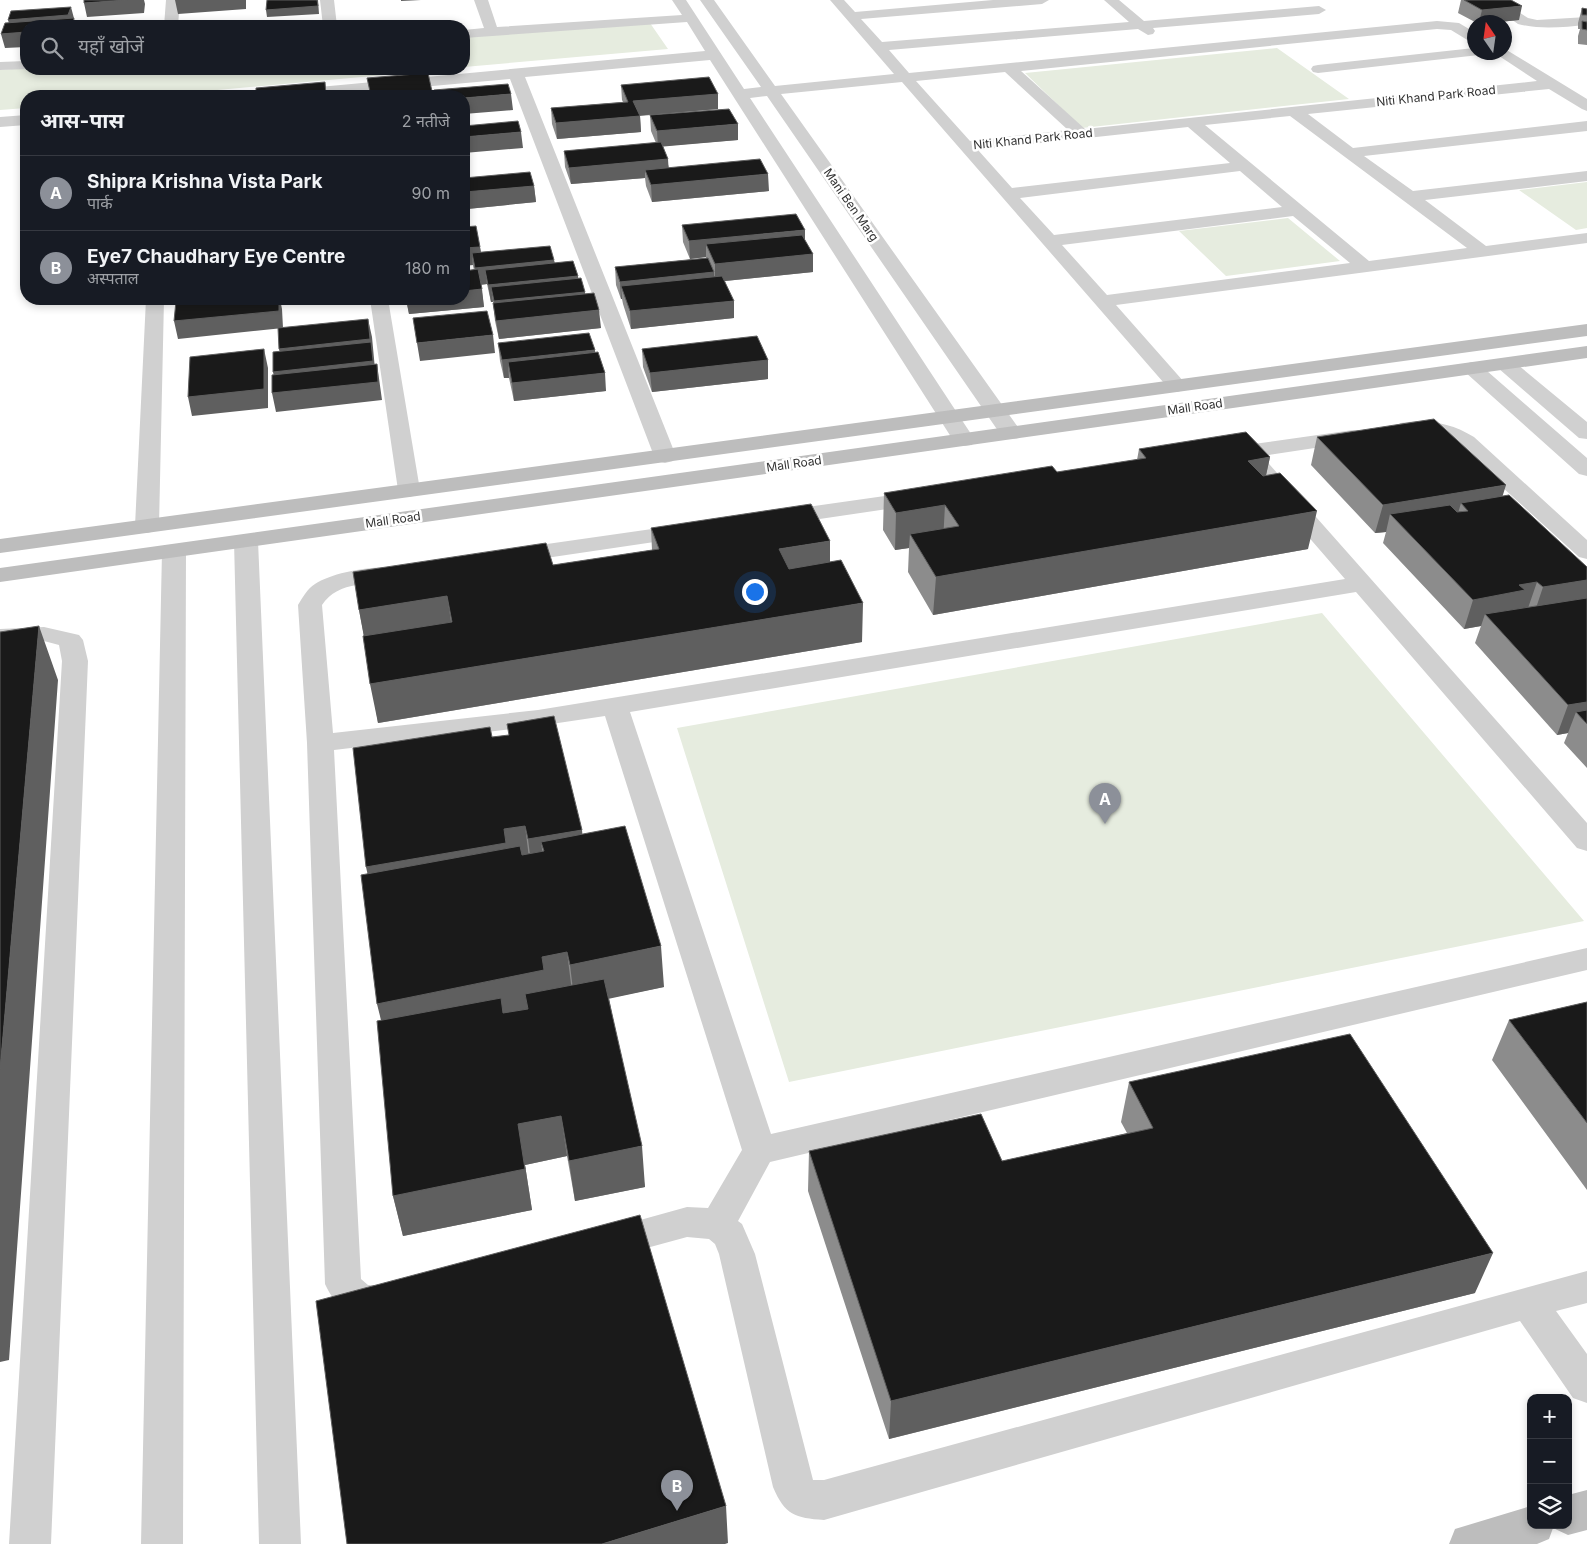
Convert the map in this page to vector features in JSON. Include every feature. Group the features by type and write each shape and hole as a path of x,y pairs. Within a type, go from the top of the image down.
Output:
{"street":[{"path":"171,20 173,0"},
{"path":"327,0 329,20"},
{"path":"481,0 492,32"},
{"path":"679,0 964,440"},
{"name":"Mani Ben Marg","path":"707,0 1011,433"},
{"name":"Niti Khand Park Road","path":"837,0 966,146 1552,84"},
{"path":"851,16 1042,0"},
{"path":"1111,0 1173,52"},
{"path":"1303,0 1356,34"},
{"path":"1490,0 1524,21 1537,24 1587,21"},
{"path":"878,47 1319,10"},
{"path":"470,34 691,18"},
{"path":"740,94 1279,42 1445,24 1454,26 1467,34"},
{"path":"1279,42 1294,52"},
{"path":"1369,103 1314,66 1467,53"},
{"path":"374,90 714,55"},
{"path":"1512,59 1587,106"},
{"path":"0,66 20,64"},
{"path":"1009,68 1080,134"},
{"path":"516,74 665,456"},
{"path":"1293,112 1482,251"},
{"path":"0,122 20,120"},
{"path":"1191,122 1365,267"},
{"path":"1349,153 1587,126"},
{"path":"966,146 1177,386"},
{"path":"1008,194 1244,166"},
{"path":"1409,197 1587,176"},
{"path":"1049,241 1297,210"},
{"path":"1102,301 1587,238"},
{"path":"147,526 156,305"},
{"path":"380,305 409,490"},
{"name":"Mall Road","path":"0,546 1587,330"},
{"name":"Mall Road","path":"0,575 1587,352"},
{"path":"1505,364 1587,433"},
{"path":"1472,368 1587,469"},
{"path":"1197,459 1431,426 1451,431 1466,442 1587,552"},
{"path":"1246,452 1587,841"},
{"path":"752,522 950,494"},
{"path":"485,560 712,528"},
{"path":"246,541 280,1544"},
{"path":"162,1544 174,551"},
{"path":"406,1297 367,1304 350,1294 343,1284 320,743 310,605 314,596 328,586 346,580 416,570"},
{"path":"320,743 538,718 1362,584"},
{"path":"0,637 44,634 70,640 75,661 30,1544"},
{"path":"615,706 759,1151 718,1224"},
{"path":"759,1151 1587,959"},
{"path":"584,1250 687,1222 718,1224 729,1235 737,1254 792,1487 802,1500 824,1500 1528,1302 1587,1288"},
{"path":"1528,1302 1587,1385"},
{"path":"1572,1514 1587,1510"},
{"path":"1470,1544 1527,1527"}],"shaded area":[{"path":"650,23 668,49 470,66 470,37"},
{"path":"1277,48 1349,99 1082,128 1025,73"},
{"path":"20,68 20,75 384,75 217,90 20,90 20,108 0,110 0,70"},
{"path":"1587,182 1587,228 1576,230 1519,190"},
{"path":"1288,218 1340,261 1226,276 1179,231"},
{"path":"1322,613 1584,921 789,1082 677,728"}],"building":[{"path":"84,0 128,0 84,3"},
{"path":"267,0 317,0 318,6 266,10"},
{"path":"1464,0 1511,0 1522,6 1482,10"},
{"path":"71,7 68,15 8,20 11,11"},
{"path":"1582,8 1587,9 1587,15 1582,15"},
{"path":"74,18 74,20 46,20"},
{"path":"1582,21 1587,22 1587,30 1582,29"},
{"path":"20,22 20,32 1,34 5,23"},
{"path":"428,75 432,90 370,90 367,78"},
{"path":"709,77 718,94 633,101 640,116 556,123 551,108 628,102 621,85"},
{"path":"325,82 326,90 256,90 256,88"},
{"path":"508,84 511,94 470,97 470,90 434,90"},
{"path":"729,109 738,124 657,131 650,115"},
{"path":"518,121 521,132 470,136 470,125"},
{"path":"661,142 668,159 569,168 564,151"},
{"path":"760,159 768,174 651,185 645,170"},
{"path":"530,172 534,186 470,192 470,177"},
{"path":"796,214 805,230 689,241 682,225"},
{"path":"470,226 476,226 480,247 470,248"},
{"path":"802,235 813,254 715,264 706,244"},
{"path":"550,246 554,260 475,268 472,253"},
{"path":"708,258 714,272 620,282 615,267"},
{"path":"573,261 578,276 488,285 485,270"},
{"path":"478,269 482,289 470,290 470,270"},
{"path":"722,276 734,301 630,311 621,286"},
{"path":"581,278 585,292 494,301 491,287"},
{"path":"594,293 599,310 496,321 493,303"},
{"path":"176,305 279,305 279,311 174,321"},
{"path":"487,311 493,335 417,343 413,318"},
{"path":"368,319 370,339 279,349 278,328"},
{"path":"589,333 595,350 502,360 498,343"},
{"path":"757,336 768,360 650,373 642,349"},
{"path":"371,342 373,361 273,372 273,352"},
{"path":"264,349 264,389 188,397 190,357"},
{"path":"598,352 605,373 512,383 508,362"},
{"path":"377,364 378,382 272,393 272,375"},
{"path":"1434,419 1506,485 1383,505 1317,437"},
{"path":"1246,432 1270,457 1248,461 1263,476 1280,473 1317,511 936,577 910,534 959,526 945,505 896,513 884,493 1052,466 1057,472 1146,458 1139,449"},
{"path":"1509,495 1587,567 1587,580 1543,587 1537,582 1519,585 1525,590 1473,600 1390,514 1450,505 1457,512 1468,511 1461,503"},
{"path":"811,504 830,541 779,549 789,569 841,560 863,603 370,684 363,636 452,622 447,596 359,610 353,572 546,543 553,565 659,549 651,528"},
{"path":"1587,598 1587,702 1568,705 1485,614"},
{"path":"39,626 0,1070 0,632"},
{"path":"1587,710 1587,724 1576,712"},
{"path":"554,716 582,830 528,839 525,826 504,829 506,843 366,867 353,748 490,727 492,737 509,735 507,724"},
{"path":"625,826 661,946 570,965 567,952 542,957 544,970 377,1004 361,875 520,846 522,855 544,851 541,842"},
{"path":"604,979 642,1146 569,1161 561,1116 518,1124 525,1169 393,1196 377,1021 501,998 503,1013 528,1009 525,994"},
{"path":"1587,1002 1587,1123 1509,1020"},
{"path":"1350,1034 1493,1253 891,1401 809,1151 981,1114 1002,1161 1153,1128 1129,1082"},
{"path":"640,1215 726,1506 602,1544 347,1544 316,1301"}],"place":[{"name":"Shipra Krishna Vista Park","path":"1105,824"},
{"name":"Eye7 Chaudhary Eye Centre","path":"677,1511"}]}
